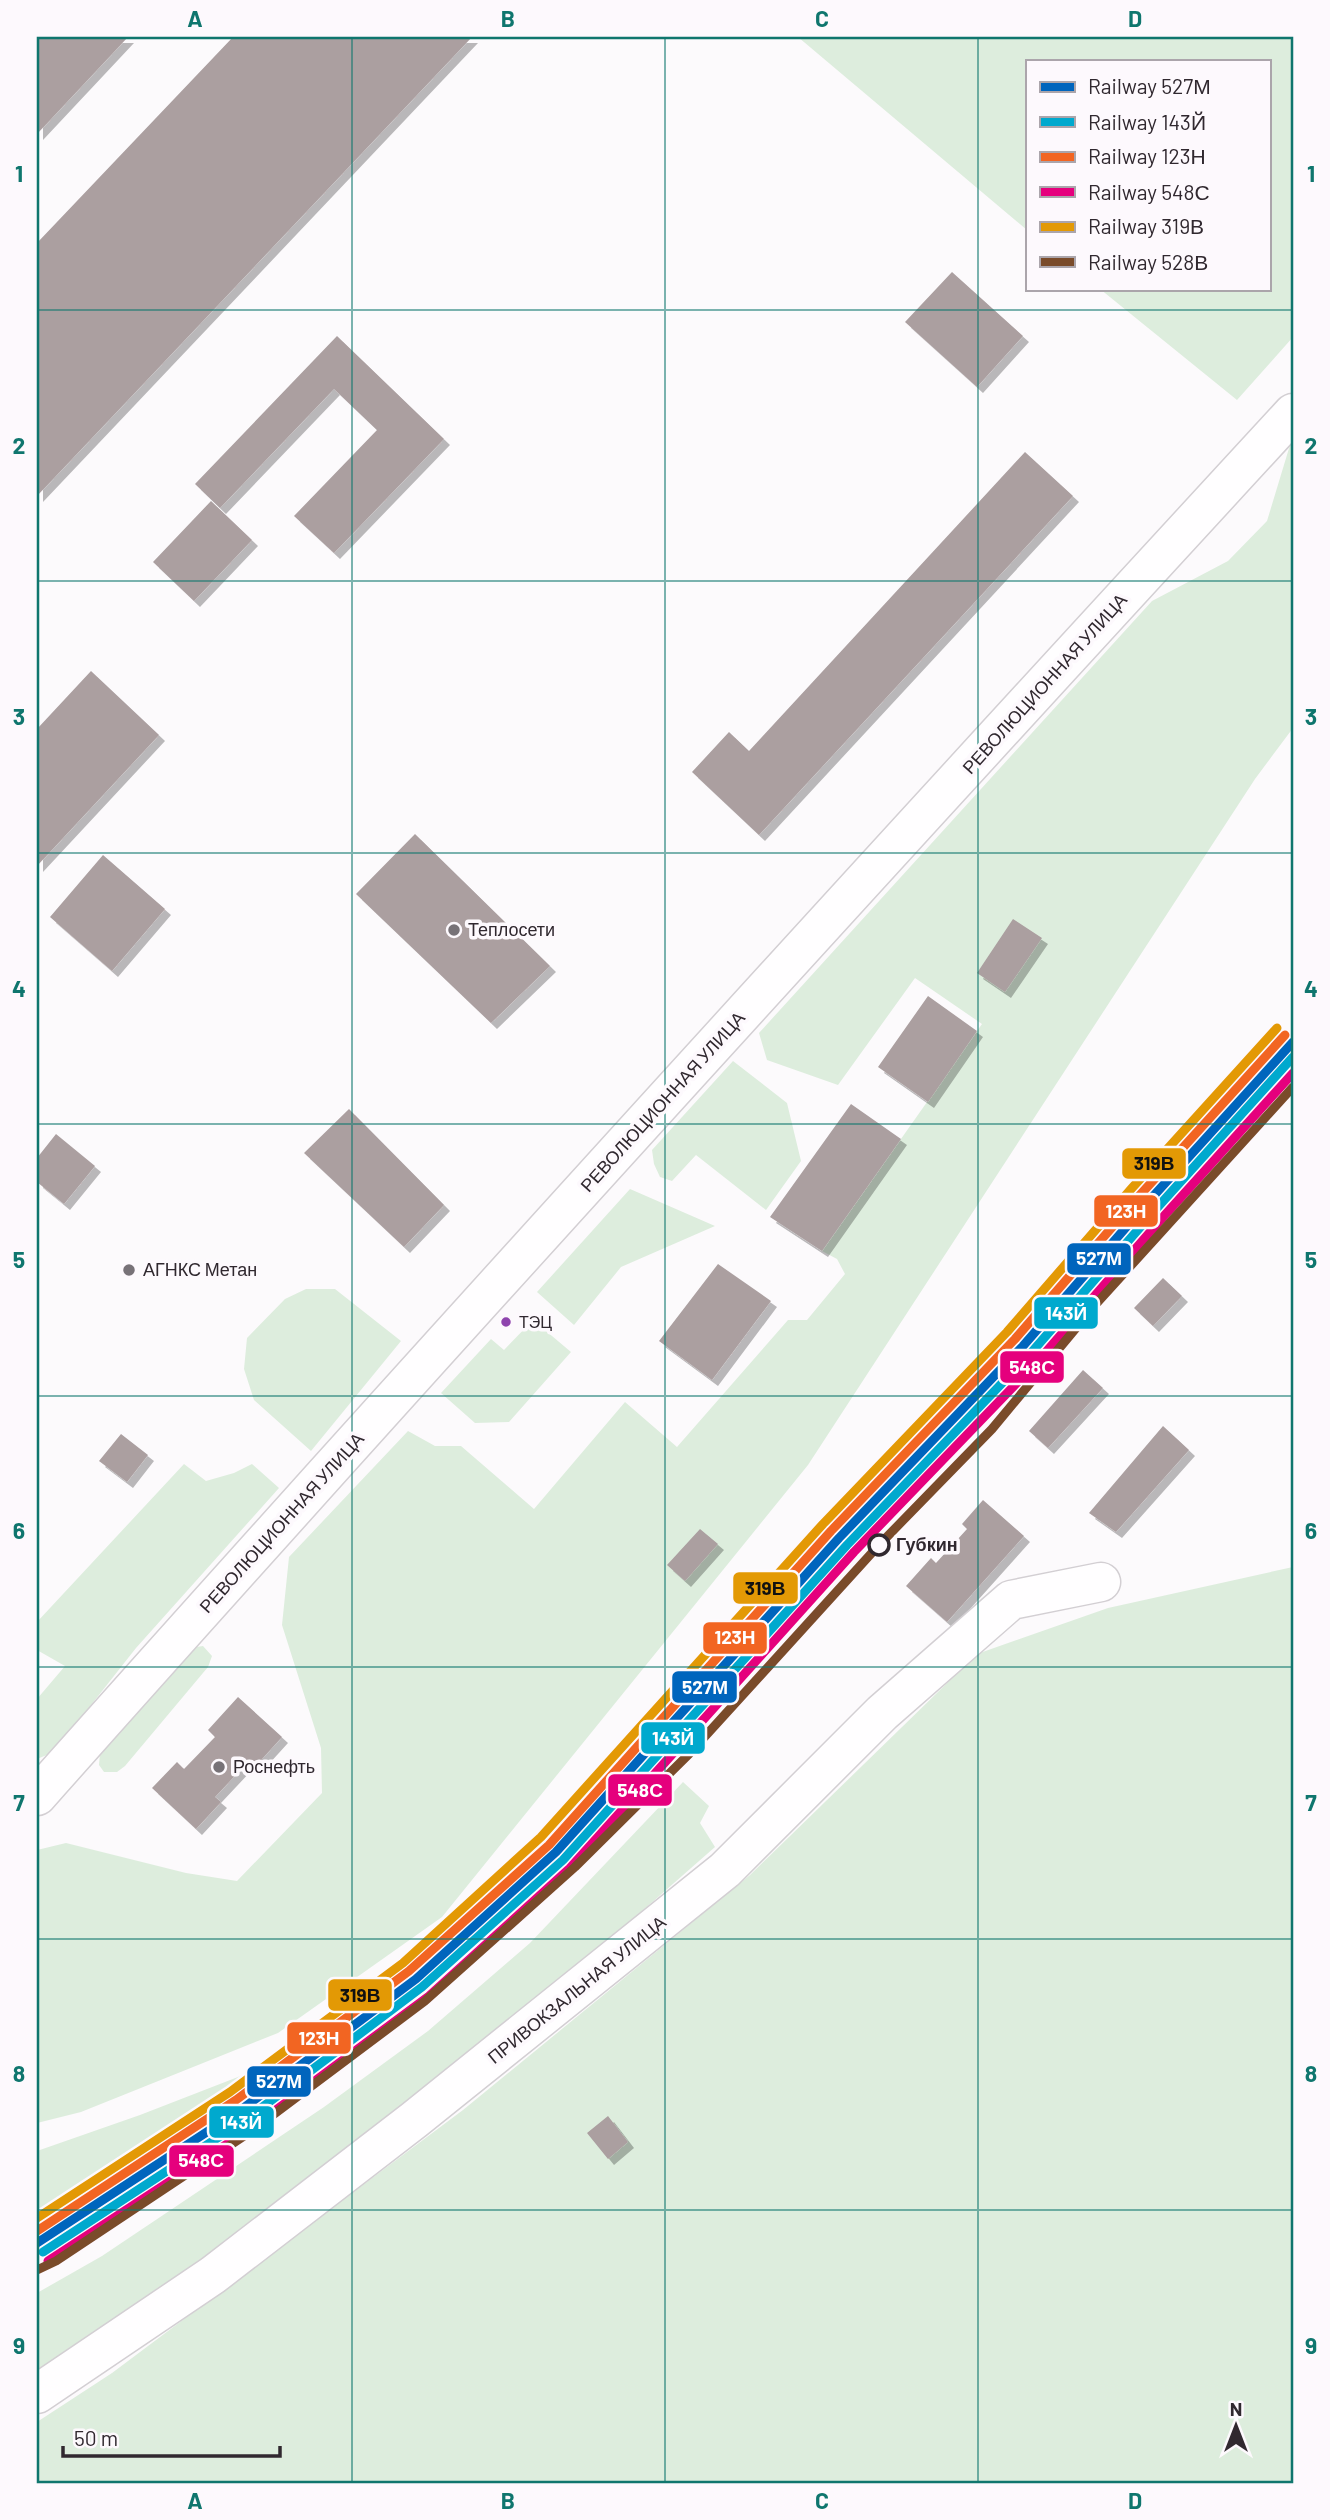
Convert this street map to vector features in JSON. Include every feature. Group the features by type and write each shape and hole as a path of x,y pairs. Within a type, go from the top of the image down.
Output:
{"street":[{"name":"РЕВОЛЮЦИОННАЯ УЛИЦА","path":"37,1796 712,1048 1293,413"},
{"name":"ПРИВОКЗАЛЬНАЯ УЛИЦА","path":"37,2394 213,2275 414,2120 726,1870 881,1713 1011,1600 1101,1582"}],"green space":[{"path":"798,37 1293,37 1293,337 1237,400 1101,290 1270,290 1270,60 1026,60 1026,229"},
{"path":"1293,441 1293,728 1255,779 808,1465 442,1917 278,2033 81,2112 37,2123 37,1850 66,1843 186,1873 237,1881 322,1793 321,1748 282,1625 289,1557 408,1431 435,1446 461,1446 534,1509 625,1402 677,1447 788,1320 807,1320 845,1274 837,1259 822,1251 982,1024 915,978 838,1085 767,1060 759,1033 1152,601 1228,561 1267,521"},
{"path":"733,1061 787,1103 801,1161 766,1210 696,1155 672,1181 660,1177 654,1164 652,1150"},
{"path":"630,1189 715,1226 621,1267 574,1325 537,1292"},
{"path":"306,1289 335,1289 401,1341 311,1451 254,1400 244,1369 247,1338 285,1299"},
{"path":"533,1320 571,1352 509,1422 475,1423 441,1393 491,1339 504,1350"},
{"path":"184,1464 206,1481 234,1473 252,1464 279,1488 136,1648 54,1752 37,1759 37,1699 65,1666 37,1650 37,1622"},
{"path":"1293,1567 1293,2483 37,2483 37,2422 112,2373 463,2110 750,1875 977,1654 1108,1608"},
{"path":"203,1646 212,1656 208,1667 125,1766 117,1772 104,1772 99,1765 100,1753 190,1648"},
{"path":"683,1782 709,1806 700,1823 715,1847 543,1998 401,2113 37,2381 37,2293 102,2256 324,2107 428,2031 530,1943"},
{"path":"338,2030 151,2161 37,2225 37,2151 266,2066"}],"building":[{"path":"37,37 128,37 37,134"},
{"path":"233,37 472,37 37,496 37,243"},
{"path":"952,272 1023,336 977,387 905,322"},
{"path":"337,336 444,439 334,553 294,516 377,430 334,389 220,508 195,484"},
{"path":"1025,452 1073,496 759,835 692,772 729,732 749,751"},
{"path":"211,501 252,540 194,601 153,562"},
{"path":"91,671 159,735 37,866 37,729"},
{"name":"Теплосети","path":"415,834 550,966 491,1023 356,894"},
{"path":"103,855 165,909 112,971 50,917"},
{"path":"1013,919 1042,938 1005,992 977,973"},
{"path":"928,996 977,1031 928,1102 878,1067"},
{"path":"851,1104 901,1139 822,1251 770,1217"},
{"path":"349,1109 444,1205 404,1247 304,1153"},
{"path":"56,1134 95,1166 64,1204 37,1182 37,1158"},
{"path":"718,1264 771,1301 712,1380 659,1341"},
{"path":"1163,1278 1182,1296 1153,1326 1134,1308"},
{"path":"1083,1370 1103,1388 1048,1448 1029,1431"},
{"path":"1163,1426 1189,1450 1116,1532 1089,1513"},
{"path":"121,1434 148,1455 127,1482 99,1461"},
{"path":"983,1500 1024,1536 947,1622 906,1586 931,1558 936,1563 967,1529 962,1524"},
{"path":"700,1529 718,1544 685,1581 667,1565"},
{"path":"238,1697 282,1737 252,1770 246,1764 215,1797 221,1802 196,1829 152,1788 177,1762 184,1769 215,1737 208,1730"},
{"path":"608,2116 628,2142 608,2159 587,2133"}],"rail line":[{"name":"319В","path":"37,2218 230,2092 403,1963 541,1837 823,1524 1007,1332 1132,1188 1277,1028"},
{"name":"123Н","path":"37,2231 236,2100 409,1971 549,1845 831,1531 1015,1339 1140,1195 1285,1035"},
{"name":"527М","path":"37,2243 242,2109 416,1979 556,1852 839,1538 1023,1346 1148,1202 1293,1042"},
{"name":"143Й","path":"43,2252 248,2118 422,1987 563,1860 847,1545 1031,1353 1293,1057"},
{"name":"548С","path":"48,2261 253,2127 429,1996 570,1868 854,1552 1039,1360 1293,1073"},
{"name":"528В","path":"37,2270 56,2261 250,2132 425,2001 575,1867 689,1754 879,1545 992,1429 1096,1304 1293,1087"}],"place":[{"name":"Теплосети","path":"454,930"},
{"name":"АГНКС Метан","path":"129,1270"},
{"name":"ТЭЦ","path":"506,1322"},
{"name":"Губкин","path":"879,1545"},
{"name":"Роснефть","path":"219,1767"}]}
